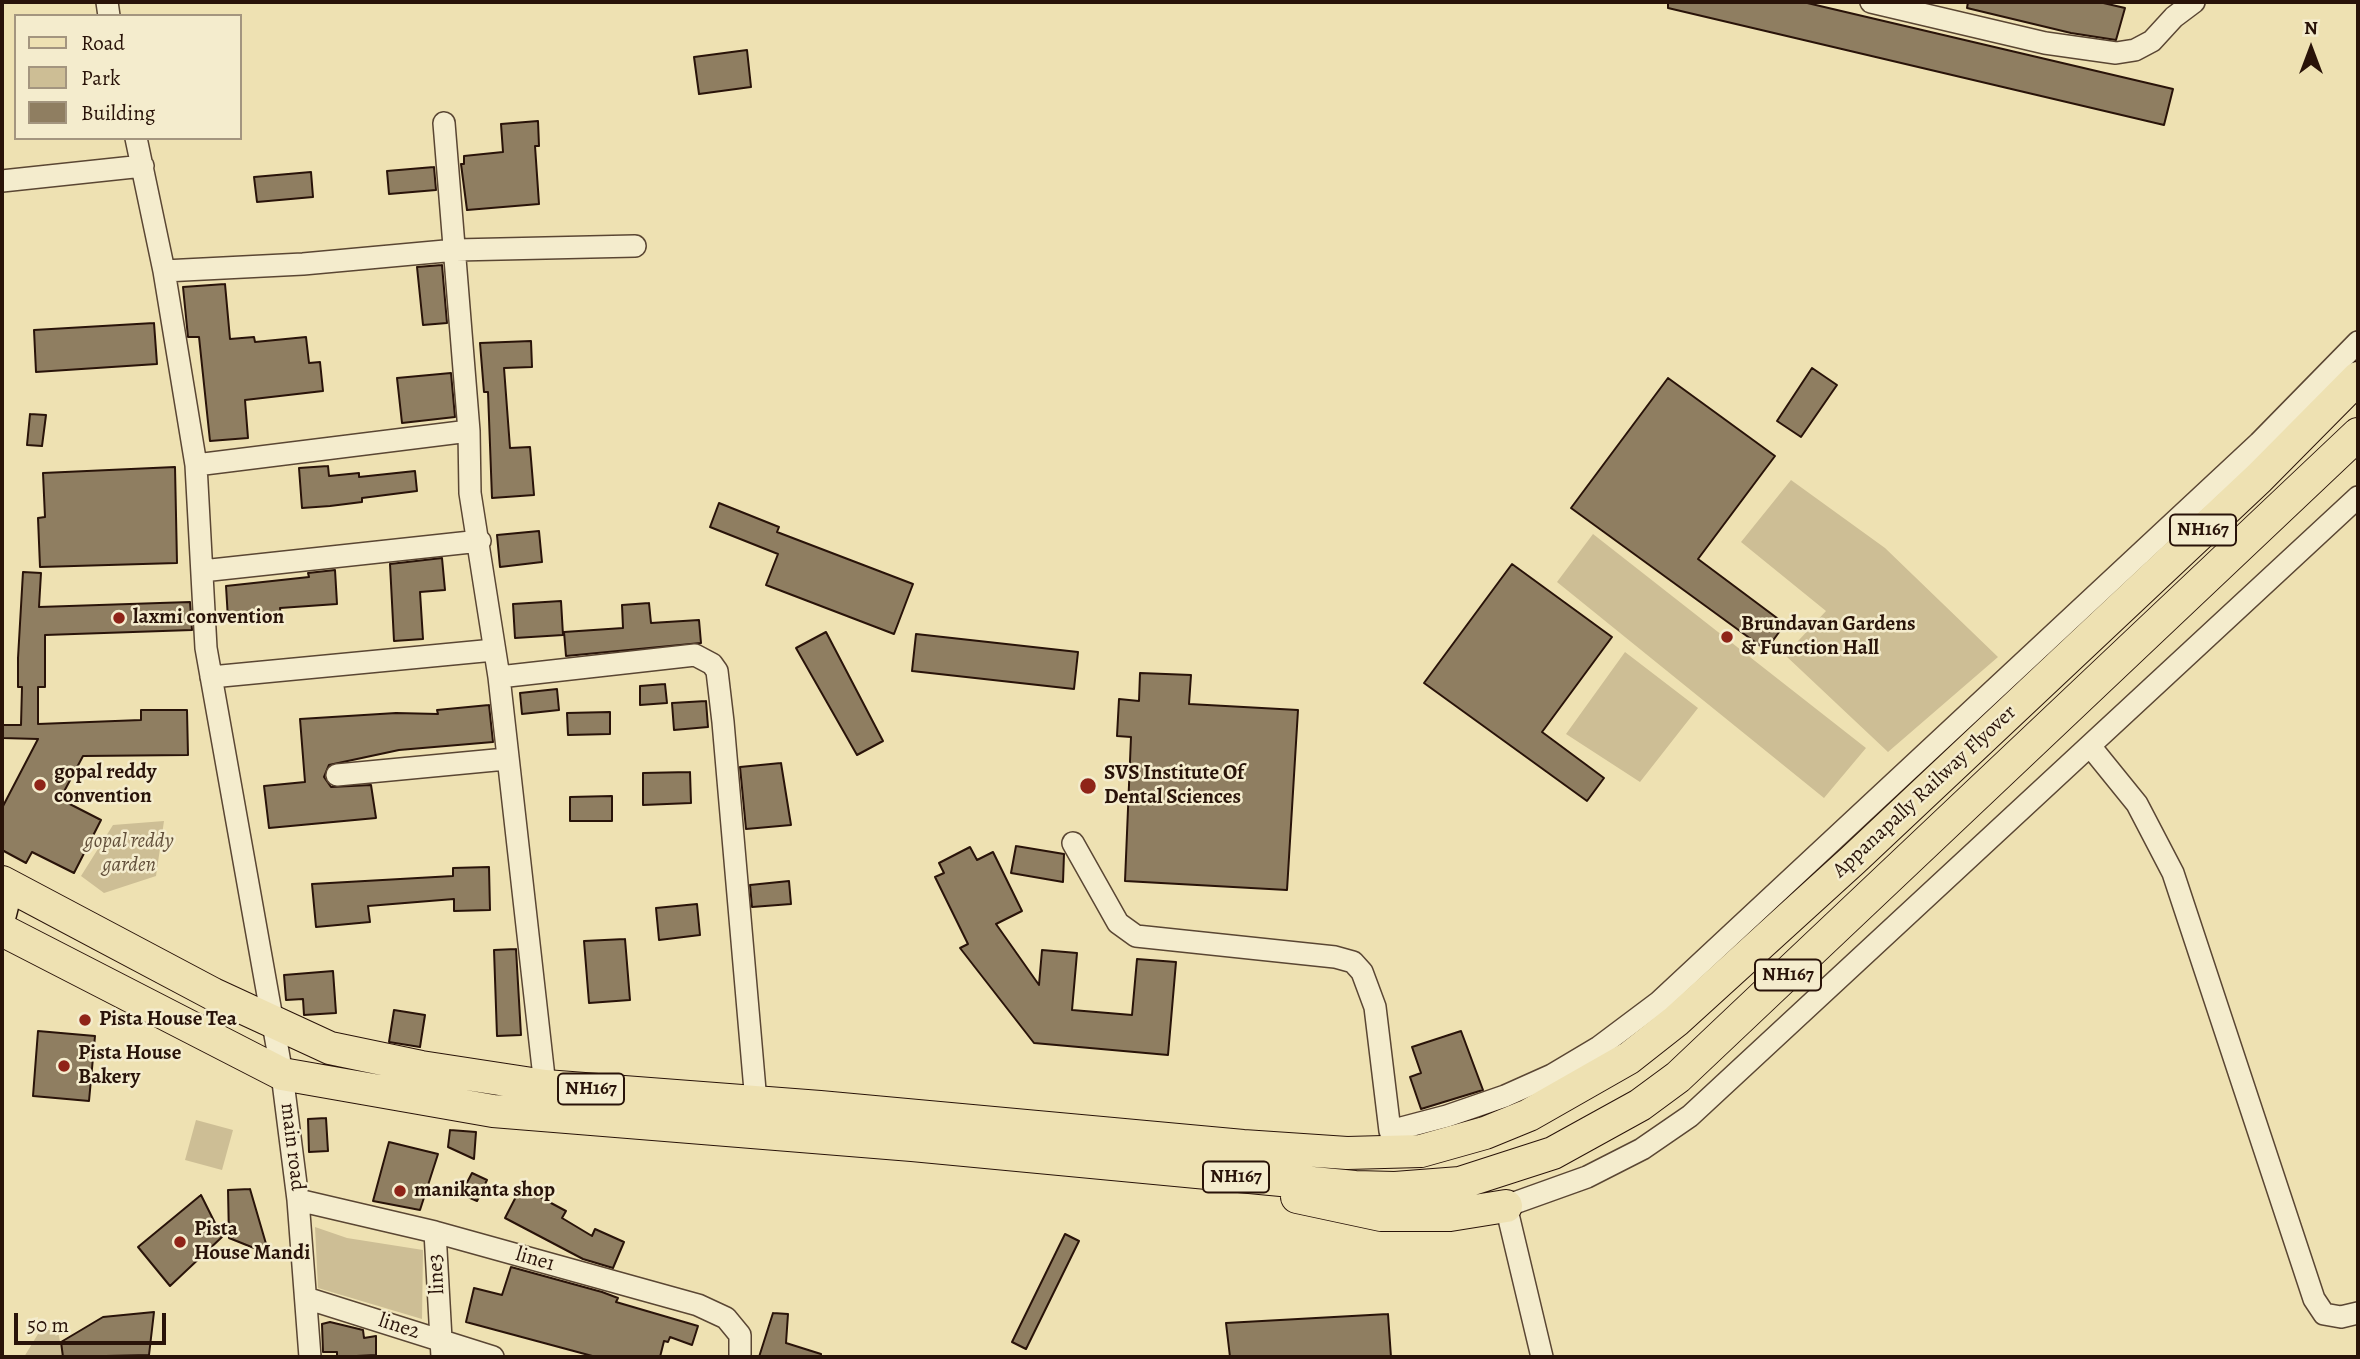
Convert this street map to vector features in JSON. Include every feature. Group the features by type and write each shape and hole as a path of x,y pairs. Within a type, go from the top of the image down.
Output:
{"highway":[{"name":"Appanapally Railway Flyover","path":"1243,1146 1391,1154 1447,1145 1528,1115 1576,1091 1658,1036 1733,971 2259,478 2358,378"},
{"name":"Appanapally Railway Flyover","path":"1241,1178 1395,1188 1460,1183 1553,1153 1640,1105 1678,1077 2358,434"},
{"name":"NH167","path":"4,894 330,1048 421,1067 545,1086 756,1102 914,1131"},
{"name":"NH167","path":"2,930 282,1074 493,1111 914,1131 1014,1140 1243,1146"},
{"path":"1243,1146 1328,1140 1390,1131"},
{"name":"NH167","path":"1014,1140 1241,1178"},
{"path":"1241,1178 1301,1198 1381,1215 1450,1215 1506,1206"}],"street":[{"path":"1871,2 2045,43 2116,53 2135,50 2152,41 2174,17 2194,2"},
{"path":"444,123 469,431 470,493 480,541 499,677 506,759 545,1086"},
{"name":"main road","path":"136,140 164,271 196,465 211,677 282,1074 298,1199 310,1357"},
{"path":"2,181 143,166"},
{"path":"164,271 303,264 456,250 635,246"},
{"path":"1073,843 1118,923 1136,936 1335,957 1353,962 1362,972 1375,1007 1390,1131 1447,1116 1552,1075 1599,1047 1659,1002 2259,443 2358,342"},
{"path":"196,465 469,431"},
{"path":"1542,1357 1506,1206 1587,1177 1642,1149 1690,1116 2358,497"},
{"path":"202,571 480,541"},
{"path":"211,677 494,650"},
{"path":"499,677 695,655 712,664 717,671 756,1102"},
{"path":"2090,746 2137,804 2173,873 2314,1298 2324,1314 2342,1317 2358,1313"},
{"path":"337,775 506,759"},
{"name":"line1","path":"298,1199 435,1232 698,1305 726,1318 740,1335 740,1357"},
{"name":"line3","path":"435,1232 441,1349"},
{"name":"line2","path":"306,1297 441,1349 493,1357"}],"green space":[{"path":"1791,480 1885,548 1998,657 1888,752 1785,655 1826,611 1741,542"},
{"path":"1593,534 1866,748 1824,798 1557,582"},
{"path":"1625,652 1698,708 1640,782 1566,734"},
{"name":"gopal reddy garden","path":"164,821 156,876 104,893 81,876 113,825"},
{"path":"196,1120 233,1130 222,1170 185,1160"},
{"path":"315,1227 347,1238 423,1250 422,1319 318,1288"},
{"path":"41,1329 58,1331 63,1357 24,1357"}],"building":[{"path":"1668,2 1803,2 2173,89 2164,125 1668,8"},
{"path":"1968,2 2099,2 2125,8 2116,40 2071,33 1967,8"},
{"path":"747,50 751,87 699,94 694,57"},
{"path":"538,121 539,146 535,146 539,204 467,210 461,164 464,164 464,156 503,152 501,124"},
{"path":"434,167 436,190 389,194 387,171"},
{"path":"311,172 313,197 257,202 254,177"},
{"path":"442,265 447,323 423,325 417,267"},
{"path":"225,284 230,339 254,337 255,342 306,337 309,363 320,362 323,391 245,400 248,438 210,441 199,337 188,337 183,287"},
{"path":"154,323 157,364 36,372 34,330"},
{"path":"531,341 532,367 504,368 510,448 530,447 534,495 492,498 488,392 484,392 480,343"},
{"path":"1812,368 1837,385 1801,437 1777,421"},
{"path":"451,373 455,417 402,423 397,378"},
{"path":"1668,378 1775,456 1698,559 1785,624 1766,650 1571,508"},
{"path":"30,414 46,415 42,446 27,445"},
{"path":"328,466 329,476 359,473 359,477 415,471 417,491 362,498 362,502 302,508 299,468"},
{"path":"175,467 177,563 40,567 38,518 45,517 43,473"},
{"path":"719,503 779,527 777,532 913,584 894,634 766,585 778,554 710,527"},
{"path":"539,531 542,562 500,567 497,535"},
{"path":"442,558 445,590 420,592 423,639 394,641 390,564"},
{"path":"1512,564 1612,637 1542,732 1604,778 1587,801 1424,683"},
{"path":"335,570 337,604 280,608 281,618 228,619 226,586 309,577 308,573"},
{"path":"23,572 41,573 39,607 190,602 192,630 45,635 45,687 38,687 38,724 141,720 141,710 187,710 188,755 83,756 60,799 101,820 74,873 32,852 26,863 2,850 2,808 38,739 2,738 2,725 21,725 22,687 18,687 18,658"},
{"path":"561,601 563,635 515,638 513,604"},
{"path":"649,603 651,623 699,620 701,643 566,656 564,632 623,628 622,605"},
{"path":"826,632 883,741 857,755 796,648"},
{"path":"916,634 1078,652 1074,689 912,671"},
{"path":"1140,673 1191,675 1189,704 1298,710 1287,890 1125,881 1131,737 1117,736 1119,699 1139,701"},
{"path":"665,684 667,703 640,705 640,686"},
{"path":"557,689 559,710 522,714 520,693"},
{"path":"706,701 708,727 674,730 672,703"},
{"path":"489,705 493,742 399,750 329,765 324,777 331,787 371,785 376,818 269,828 264,786 305,782 300,719 396,713 438,714 437,710"},
{"path":"610,712 610,734 568,735 567,713"},
{"path":"781,763 791,825 746,829 740,767"},
{"path":"690,772 691,803 643,805 643,773"},
{"path":"612,796 612,821 570,821 570,797"},
{"path":"1016,846 1064,854 1063,882 1011,873"},
{"path":"970,847 977,860 993,852 1022,911 996,924 1039,985 1042,950 1077,953 1072,1010 1132,1015 1137,959 1176,962 1168,1055 1034,1043 960,948 968,944 935,877 944,873 939,863"},
{"path":"489,867 490,910 454,911 454,899 368,906 370,922 316,927 312,884 453,876 453,868"},
{"path":"789,881 791,904 752,907 750,885"},
{"path":"697,904 700,935 659,940 656,908"},
{"path":"625,939 630,1000 589,1003 584,941"},
{"path":"516,949 521,1035 497,1036 494,950"},
{"path":"333,971 336,1013 304,1015 303,999 286,1000 284,975"},
{"path":"394,1010 425,1015 420,1047 389,1042"},
{"name":"Pista House Bakery","path":"38,1031 95,1036 89,1101 33,1096"},
{"path":"1461,1031 1483,1090 1421,1109 1410,1077 1421,1073 1412,1047"},
{"path":"326,1118 328,1151 309,1152 308,1119"},
{"path":"450,1130 476,1132 474,1159 448,1147"},
{"path":"389,1142 438,1154 420,1210 373,1201"},
{"path":"472,1173 487,1180 477,1201 461,1194"},
{"path":"521,1187 566,1211 562,1218 592,1236 595,1229 624,1242 613,1268 583,1259 505,1218"},
{"path":"250,1189 269,1254 229,1238 228,1190"},
{"name":"Pista House Mandi","path":"201,1195 222,1237 170,1286 138,1247"},
{"path":"1065,1234 1079,1241 1026,1349 1012,1342"},
{"path":"511,1267 602,1292 618,1298 616,1302 698,1326 692,1345 670,1337 668,1342 664,1341 660,1357 596,1357 466,1322 474,1288 502,1295"},
{"path":"154,1312 149,1355 63,1357 61,1342 103,1317"},
{"path":"773,1313 788,1314 786,1343 821,1354 821,1357 759,1357"},
{"path":"1388,1314 1391,1357 1230,1357 1226,1323"},
{"path":"330,1322 363,1330 364,1338 376,1336 376,1355 337,1357 337,1352 323,1352 322,1324"}],"place":[{"name":"laxmi convention","path":"119,618"},
{"name":"Brundavan Gardens & Function Hall","path":"1727,637"},
{"name":"gopal reddy convention","path":"40,785"},
{"name":"SVS Institute Of Dental Sciences","path":"1088,786"},
{"name":"Pista House Tea","path":"85,1020"},
{"name":"Pista House Bakery","path":"64,1066"},
{"name":"manikanta shop","path":"400,1191"},
{"name":"Pista House Mandi","path":"180,1242"}]}
